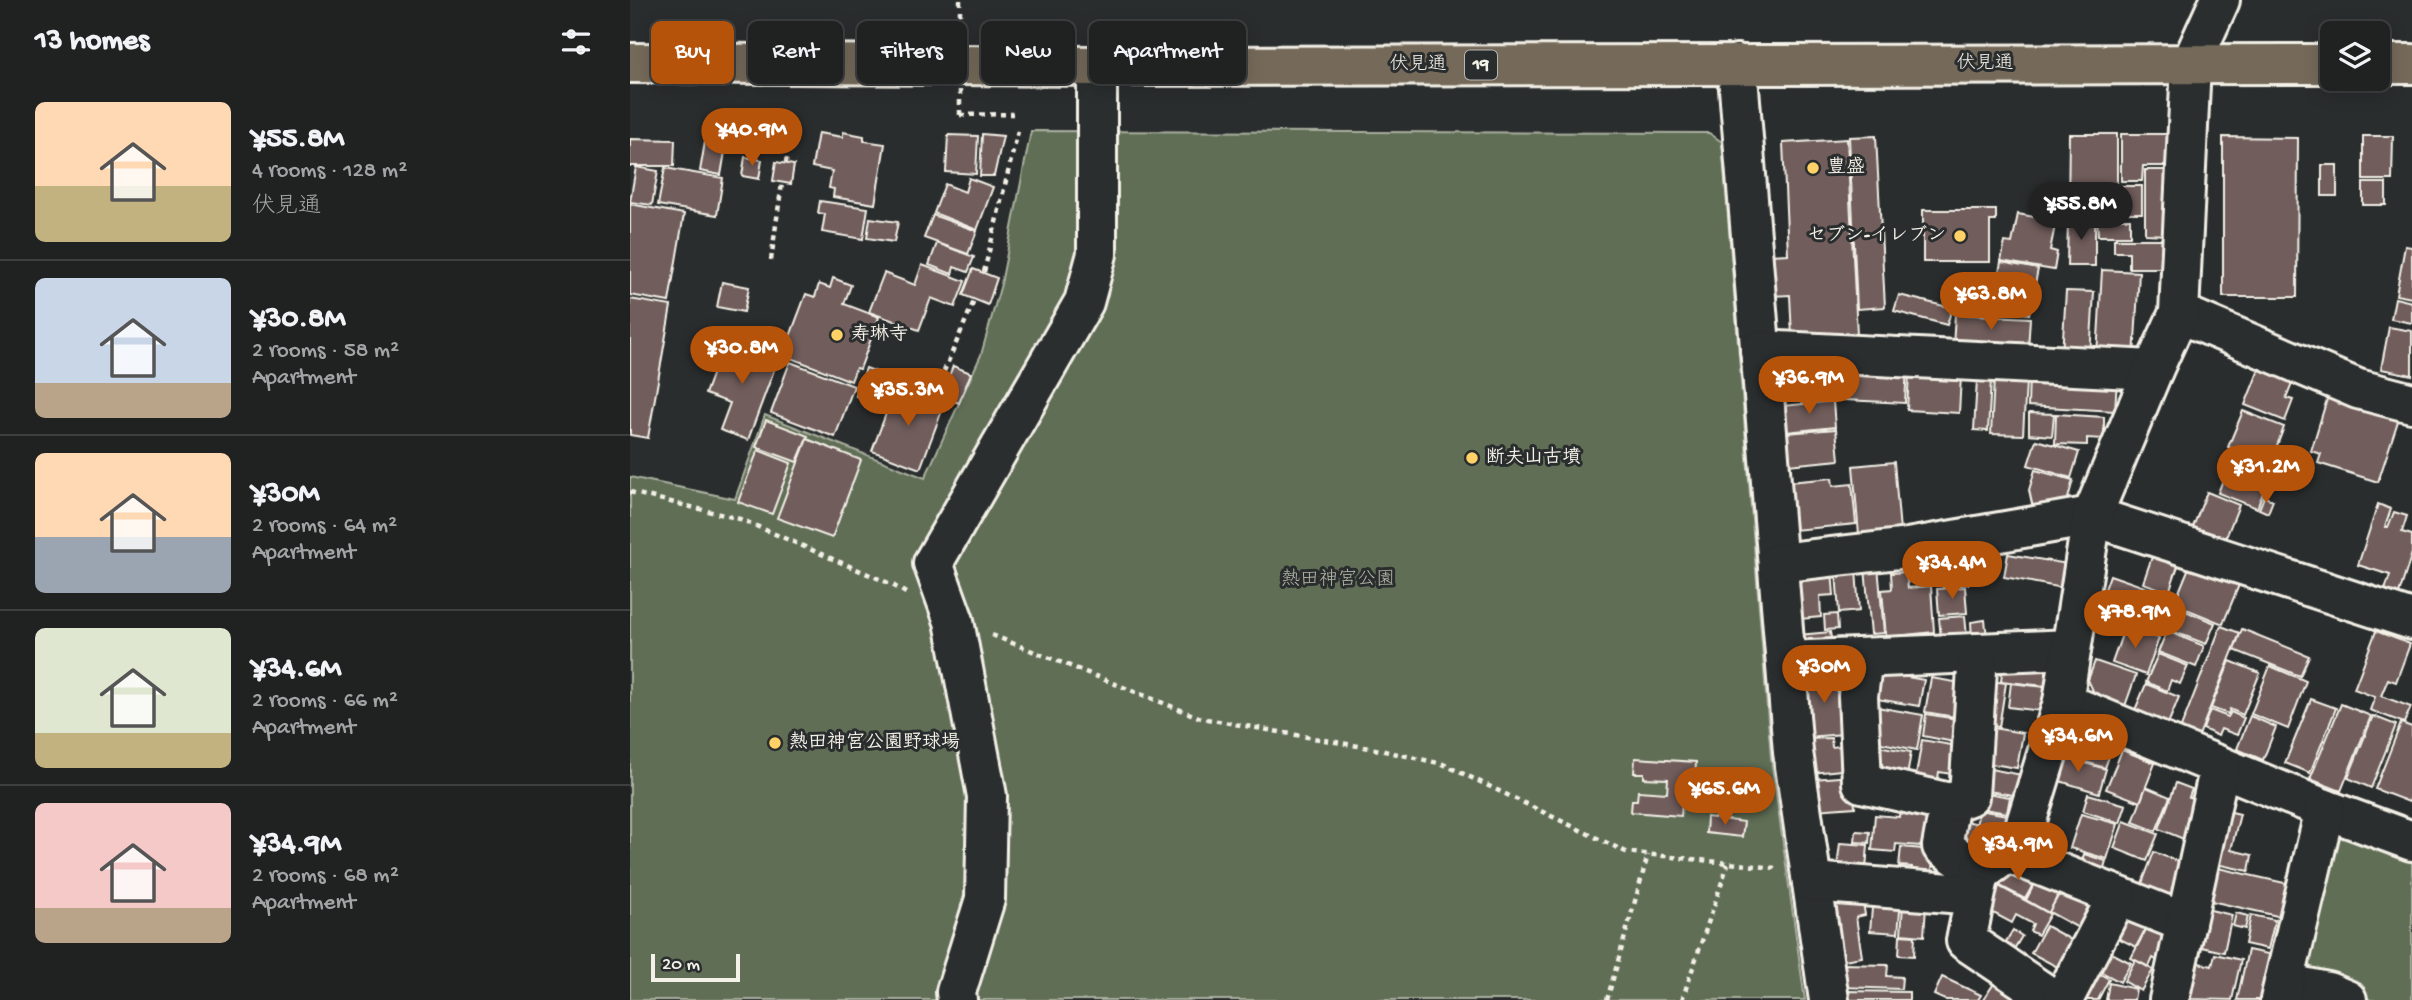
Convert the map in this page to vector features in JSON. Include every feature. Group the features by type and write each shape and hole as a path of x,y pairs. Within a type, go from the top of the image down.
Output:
{"highway":[{"name":"伏見通","path":"630,63 1089,66"},
{"name":"伏見通","path":"1246,66 2320,64"},
{"path":"2390,64 2412,64"}],"street":[{"path":"2015,856 2063,702 2091,516 2179,313 2191,64 2220,0"},
{"path":"1737,64 1793,752 1799,876 1829,1000"},
{"path":"957,1000 956,992 985,899 987,796 954,621 933,563 1084,302 1097,254 1097,84"},
{"path":"2179,313 2358,389 2412,403"},
{"path":"1760,350 2153,370"},
{"path":"1778,563 1908,548 2091,516 2412,620"},
{"path":"1786,661 2071,649"},
{"path":"1863,658 1857,696 1862,783 1950,803 1969,796 1979,653"},
{"path":"2063,702 2325,809 2412,841"},
{"path":"2169,1000 2220,766"},
{"path":"1950,803 1942,846 1978,884"},
{"path":"2325,809 2282,991 2328,992 2347,1000"},
{"path":"2054,1000 1966,941 1978,884 2007,853 2186,923"},
{"path":"1799,876 1978,884"},
{"path":"2063,1000 2117,897"}],"path":[{"path":"960,0 960,115 1013,114"},
{"path":"984,272 1018,131"},
{"path":"786,163 789,132"},
{"path":"771,260 782,183"},
{"path":"936,390 974,301"},
{"path":"630,492 740,519 891,584 954,621 1201,718 1443,764 1626,852 1728,864 1799,876"},
{"path":"1607,1000 1647,855"},
{"path":"1682,1000 1728,864"}],"green space":[{"name":"熱田神宮公園","path":"1031,131 1709,133 1722,142 1771,758 1805,1000 630,1000 630,477 735,499 765,415 925,478 981,355 1001,284"},
{"path":"2339,832 2412,860 2412,1000 2371,1000 2331,984 2303,977"}],"building":[{"path":"843,132 864,136 864,141 885,144 875,204 833,197 834,189 829,188 832,171 812,167 818,133 843,137"},
{"path":"982,134 1003,136 994,176 980,176"},
{"path":"2069,134 2117,134 2117,212 2068,212"},
{"path":"2121,134 2167,134 2167,166 2143,166 2142,181 2121,181"},
{"path":"948,135 978,136 976,174 946,172"},
{"path":"1876,136 1885,307 1857,309 1849,137"},
{"path":"2363,136 2393,136 2392,180 2363,180"},
{"path":"2223,137 2298,138 2297,297 2223,297"},
{"path":"630,139 675,140 674,166 630,166"},
{"path":"1847,139 1857,334 1792,337 1790,295 1772,296 1770,255 1788,254 1783,143"},
{"path":"705,142 726,146 721,175 700,171"},
{"path":"745,157 762,160 759,179 742,176"},
{"path":"776,162 794,165 791,184 773,181"},
{"path":"2322,165 2337,165 2337,196 2322,196"},
{"path":"636,167 658,171 652,205 630,202"},
{"path":"665,168 723,178 717,215 658,205"},
{"path":"2145,170 2168,170 2168,235 2145,234"},
{"path":"969,178 993,187 977,230 934,213 945,184 965,192"},
{"path":"2363,183 2386,183 2386,205 2363,205"},
{"path":"2120,186 2142,186 2142,213 2120,213"},
{"path":"820,201 868,208 863,239 822,232 825,214 818,213"},
{"path":"630,204 684,214 669,302 630,295"},
{"path":"1923,210 1996,210 1996,221 1990,221 1990,262 1923,262"},
{"path":"2018,214 2056,221 2050,250 2057,252 2054,270 2001,261 2005,242 2012,243"},
{"path":"933,215 977,231 968,254 924,238"},
{"path":"870,218 898,222 894,242 867,238"},
{"path":"2068,218 2095,218 2095,266 2067,266"},
{"path":"2097,219 2130,219 2130,236 2098,236"},
{"path":"2114,239 2168,239 2168,268 2129,268 2129,252 2114,252"},
{"path":"937,243 974,257 968,272 954,267 952,274 929,265"},
{"path":"2405,246 2412,247 2412,298 2396,295"},
{"path":"2001,262 2038,269 2029,314 1992,308"},
{"path":"922,265 965,281 955,307 931,298 919,330 869,312 884,273 915,285"},
{"path":"973,269 997,278 988,305 963,295"},
{"path":"2102,270 2139,272 2134,358 2097,356"},
{"path":"833,278 851,285 844,304 879,317 860,369 856,368 851,381 783,355 806,294 815,297 819,284 830,288"},
{"path":"722,282 749,287 744,312 717,307"},
{"path":"2066,291 2094,292 2090,355 2062,354"},
{"path":"1899,295 1952,308 1947,325 1894,311"},
{"path":"2395,298 2412,302 2412,323 2391,319"},
{"path":"630,299 671,306 648,438 630,435"},
{"path":"1955,314 2030,318 2028,350 1953,347"},
{"path":"2389,327 2412,331 2412,375 2381,369"},
{"path":"754,340 776,349 772,357 778,359 748,440 720,430 730,403 705,394 722,348 747,357"},
{"path":"1785,360 1907,366 1905,403 1784,397"},
{"path":"790,362 854,386 835,437 771,413"},
{"path":"953,366 971,373 959,403 941,396"},
{"path":"2260,367 2293,380 2286,398 2293,400 2285,421 2245,405"},
{"path":"866,368 896,379 886,407 856,396"},
{"path":"1909,373 1961,376 1959,413 1907,410"},
{"path":"2029,375 2117,379 2115,411 2028,406"},
{"path":"1994,379 2026,381 2023,435 1991,434"},
{"path":"1977,380 1991,380 1988,431 1974,430"},
{"path":"896,387 944,405 920,469 872,451"},
{"path":"2328,396 2399,418 2378,482 2318,463 2321,454 2311,451"},
{"path":"1833,401 1835,427 1786,432 1783,406"},
{"path":"2243,411 2284,427 2270,464 2228,447"},
{"path":"2029,413 2054,414 2052,436 2029,434"},
{"path":"2056,414 2104,417 2104,439 2087,438 2087,445 2055,444"},
{"path":"766,420 808,436 797,462 756,447"},
{"path":"1836,429 1839,460 1788,465 1786,433"},
{"path":"807,439 861,460 832,538 777,518"},
{"path":"2036,440 2079,452 2071,478 2028,465"},
{"path":"758,450 791,463 772,514 738,502"},
{"path":"2233,454 2272,470 2257,508 2218,493"},
{"path":"1894,462 1900,531 1859,535 1853,466"},
{"path":"2035,470 2073,480 2067,502 2033,508 2029,490"},
{"path":"1832,478 1833,486 1852,484 1856,524 1794,530 1789,482"},
{"path":"2207,492 2239,505 2225,540 2193,527"},
{"path":"2264,497 2273,500 2268,513 2259,509"},
{"path":"2378,504 2391,509 2385,527 2388,527 2394,512 2407,516 2402,532 2412,535 2412,553 2399,594 2385,590 2390,575 2358,565"},
{"path":"2154,551 2180,560 2169,592 2143,583"},
{"path":"1966,553 1969,584 1943,587 1941,556"},
{"path":"2008,554 2068,564 2063,588 2004,577"},
{"path":"2192,560 2241,580 2223,624 2174,604"},
{"path":"1878,566 1884,633 1871,634 1865,568"},
{"path":"1856,570 1859,611 1839,613 1836,572"},
{"path":"1832,571 1834,595 1820,596 1821,617 1800,619 1796,580 1807,579 1806,573"},
{"path":"1906,572 1908,588 1931,586 1934,632 1886,637 1882,590 1892,589 1891,573"},
{"path":"2110,575 2159,592 2148,626 2131,620 2129,624 2118,620 2122,609 2109,605 2113,594 2104,592"},
{"path":"1965,587 1967,613 1939,615 1937,589"},
{"path":"2178,608 2215,623 2206,644 2169,630"},
{"path":"1837,614 1838,629 1825,630 1824,615"},
{"path":"1965,616 1967,637 1941,639 1939,618"},
{"path":"1985,620 1987,637 1972,638 1971,622"},
{"path":"2125,626 2159,638 2146,675 2112,663"},
{"path":"2221,626 2240,633 2198,738 2180,730"},
{"path":"2242,629 2309,656 2300,676 2234,650"},
{"path":"2167,631 2204,646 2196,667 2158,652"},
{"path":"2376,631 2410,644 2396,682 2388,679 2381,696 2411,707 2404,723 2370,710 2375,697 2354,689"},
{"path":"1830,632 1831,638 1841,637 1841,646 1800,642 1799,635"},
{"path":"2158,654 2188,666 2180,684 2171,680 2167,691 2146,682"},
{"path":"2095,661 2136,675 2125,706 2095,695 2088,680"},
{"path":"2230,661 2260,673 2243,715 2230,709 2228,714 2211,708"},
{"path":"2003,664 2047,664 2045,686 2001,681"},
{"path":"2270,666 2306,681 2288,729 2251,714"},
{"path":"1882,668 1891,674 1924,680 1919,706 1877,699"},
{"path":"1838,671 1843,734 1808,737 1804,687 1818,673"},
{"path":"1931,678 1967,684 1961,718 1925,712"},
{"path":"1991,681 2006,683 1999,727 1983,724"},
{"path":"2011,683 2045,687 2042,711 2008,707"},
{"path":"2146,684 2179,697 2168,724 2135,710"},
{"path":"2311,699 2336,708 2310,773 2285,763"},
{"path":"2341,704 2371,716 2341,791 2310,779"},
{"path":"1877,707 1923,715 1917,750 1871,741"},
{"path":"2210,710 2228,717 2231,712 2244,718 2237,735 2221,729 2218,736 2203,729"},
{"path":"1926,714 1963,720 1959,743 1923,736"},
{"path":"2250,716 2276,727 2263,760 2237,749"},
{"path":"2373,716 2396,725 2371,788 2348,778"},
{"path":"2401,723 2412,727 2412,795 2409,802 2375,789"},
{"path":"1987,727 2023,733 2017,768 1980,762"},
{"path":"2071,732 2113,745 2105,768 2057,753"},
{"path":"1831,738 1832,747 1849,745 1851,769 1812,773 1809,739"},
{"path":"1922,740 1963,747 1958,775 1939,772 1937,785 1915,781"},
{"path":"1878,746 1911,752 1907,777 1873,771"},
{"path":"2122,750 2155,763 2140,802 2106,789"},
{"path":"2057,755 2106,769 2099,793 2050,778"},
{"path":"1635,758 1696,762 1695,781 1684,780 1681,816 1631,812 1632,800 1637,800 1638,791 1667,793 1668,779 1644,778 1644,773 1634,773"},
{"path":"1985,768 2022,775 2019,796 1982,790"},
{"path":"1736,771 1753,773 1751,785 1735,783"},
{"path":"1852,776 1855,807 1815,810 1813,779"},
{"path":"2176,783 2192,789 2189,797 2201,802 2186,840 2159,829"},
{"path":"2146,787 2170,797 2156,831 2133,822"},
{"path":"1714,789 1730,791 1727,808 1711,806"},
{"path":"1981,792 2010,797 2007,813 1978,808"},
{"path":"2088,794 2126,805 2120,823 2083,811"},
{"path":"1900,804 1935,820 1933,847 1896,844 1895,852 1872,850 1875,815 1899,817"},
{"path":"1979,810 2007,815 2002,841 1993,853 1972,849"},
{"path":"2223,810 2240,814 2231,850 2252,855 2249,871 2211,863"},
{"path":"2081,814 2118,824 2107,859 2070,848"},
{"path":"1707,817 1744,822 1742,837 1706,833"},
{"path":"1958,820 1975,823 1972,844 1954,841"},
{"path":"2124,821 2158,834 2147,861 2114,848"},
{"path":"2036,827 2059,833 2052,857 2032,843"},
{"path":"1856,831 1870,832 1869,843 1855,842"},
{"path":"1840,843 1868,845 1866,869 1837,867"},
{"path":"1901,847 1934,850 1931,880 1911,878 1912,867 1899,866"},
{"path":"2154,852 2187,865 2174,899 2141,886"},
{"path":"2084,854 2106,861 2101,878 2079,871"},
{"path":"2011,864 2037,878 2025,899 2000,886"},
{"path":"2209,866 2289,884 2282,917 2202,899"},
{"path":"2039,875 2062,887 2049,913 2026,900"},
{"path":"1995,884 2050,914 2038,935 2030,931 2033,924 2016,915 2012,923 1982,907"},
{"path":"2065,884 2098,902 2082,930 2049,912"},
{"path":"1862,895 1865,915 1856,917 1862,957 1838,961 1829,899"},
{"path":"1873,897 1901,899 1898,933 1870,931"},
{"path":"1903,905 1926,907 1924,936 1901,934"},
{"path":"2206,909 2232,915 2224,952 2197,946"},
{"path":"2236,913 2248,916 2245,929 2233,926"},
{"path":"2131,915 2148,924 2136,947 2110,934 2118,918 2127,922"},
{"path":"2251,915 2275,920 2268,949 2245,944"},
{"path":"2149,924 2166,934 2159,962 2153,958 2149,967 2131,958"},
{"path":"2046,926 2077,943 2063,970 2031,953"},
{"path":"2013,930 2022,936 2008,959 1999,953"},
{"path":"1900,935 1915,936 1914,956 1899,955"},
{"path":"2102,948 2131,963 2120,982 2092,967"},
{"path":"2248,950 2278,956 2269,1000 2237,1000"},
{"path":"2215,954 2241,960 2232,1000 2186,999 2194,962 2212,966"},
{"path":"2135,960 2153,970 2141,991 2124,981"},
{"path":"1841,964 1888,965 1887,976 1902,977 1901,989 1841,987"},
{"path":"2091,969 2109,979 2098,1000 2074,1000"},
{"path":"1999,976 2019,990 2012,1000 1983,1000"},
{"path":"1942,977 1981,995 1978,1000 1945,1000 1934,995"},
{"path":"2109,983 2136,989 2134,1000 2106,1000"},
{"path":"1846,991 1909,992 1909,1000 1846,1000"}],"place":[{"name":"豊盛","path":"1813,168"},
{"name":"セブン-イレブン","path":"1960,236"},
{"name":"寿琳寺","path":"837,335"},
{"name":"断夫山古墳","path":"1472,458"},
{"name":"熱田神宮公園野球場","path":"775,743"}]}
